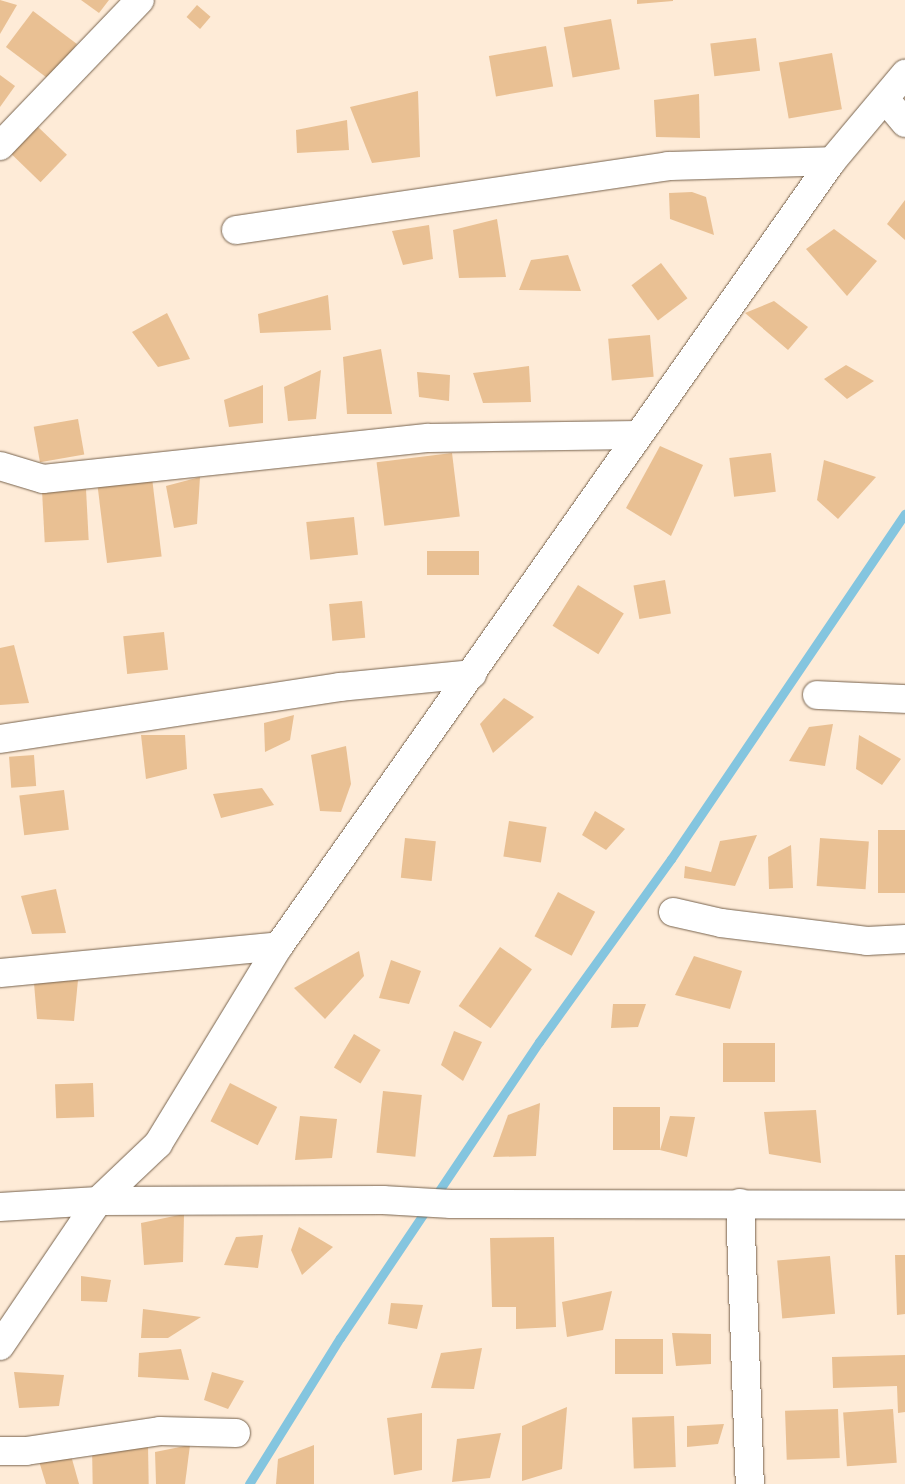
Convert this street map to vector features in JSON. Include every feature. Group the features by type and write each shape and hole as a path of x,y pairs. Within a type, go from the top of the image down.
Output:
{"street":[{"path":"0,146 140,0"},
{"path":"0,1346 98,1201 158,1144 279,946 832,161 886,100 905,74"},
{"path":"886,100 905,123"},
{"path":"236,230 668,166 832,161"},
{"path":"0,466 43,479 429,438 638,435"},
{"path":"0,739 340,687 472,674"},
{"path":"817,695 905,699"},
{"path":"673,912 721,923 867,941 905,939"},
{"path":"0,972 279,946"},
{"path":"0,1207 98,1201 383,1200 451,1204 740,1203 905,1205"},
{"path":"740,1203 750,1484"},
{"path":"0,1451 26,1451 160,1431 236,1433"}],"building":[{"path":"0,0 17,5 0,34"},
{"path":"81,0 109,0 99,13"},
{"path":"637,0 673,0 673,1 637,4"},
{"path":"197,5 211,17 200,29 187,17"},
{"path":"33,11 77,44 50,80 6,47"},
{"path":"611,19 620,69 573,78 564,27"},
{"path":"756,38 760,71 714,76 710,44"},
{"path":"546,46 553,86 496,96 489,56"},
{"path":"832,53 842,109 789,119 779,62"},
{"path":"0,75 15,86 0,107"},
{"path":"418,91 420,157 372,163 350,107"},
{"path":"699,94 700,138 656,137 654,100"},
{"path":"347,120 349,150 297,153 296,130"},
{"path":"36,125 67,155 41,182 10,152"},
{"path":"692,192 706,197 714,235 670,219 669,193"},
{"path":"905,200 905,240 887,224"},
{"path":"497,219 506,277 459,278 453,230"},
{"path":"429,225 433,259 403,265 392,231"},
{"path":"834,229 877,261 847,296 806,249"},
{"path":"568,255 581,291 519,290 531,260"},
{"path":"661,263 687,298 658,320 631,285"},
{"path":"328,295 331,330 260,333 258,314"},
{"path":"774,301 808,327 788,350 745,313"},
{"path":"167,313 190,359 158,367 132,332"},
{"path":"650,335 654,377 612,381 608,339"},
{"path":"381,349 392,414 347,414 343,357"},
{"path":"846,365 874,381 847,399 824,379"},
{"path":"529,366 531,402 483,403 473,373"},
{"path":"321,370 316,419 288,421 284,387"},
{"path":"417,372 450,375 449,401 419,397"},
{"path":"263,385 263,423 229,427 224,400"},
{"path":"78,419 84,454 40,462 34,427"},
{"path":"660,446 703,465 671,536 626,508"},
{"path":"452,453 460,517 384,526 377,462"},
{"path":"771,453 776,492 734,497 729,458"},
{"path":"824,460 876,477 838,519 817,500"},
{"path":"200,477 197,524 174,528 166,486"},
{"path":"152,478 162,556 107,563 97,485"},
{"path":"86,489 89,540 45,542 42,491"},
{"path":"354,517 358,555 310,560 306,522"},
{"path":"427,551 479,551 479,575 427,575"},
{"path":"665,580 671,613 639,619 633,586"},
{"path":"578,585 624,614 598,654 553,626"},
{"path":"362,601 365,638 332,641 329,604"},
{"path":"164,632 168,670 127,674 123,636"},
{"path":"14,645 29,703 0,705 0,648"},
{"path":"504,698 534,717 493,753 480,724"},
{"path":"294,715 290,740 265,752 264,723"},
{"path":"833,724 825,766 789,761 809,727"},
{"path":"141,735 185,735 187,769 146,779"},
{"path":"859,735 901,759 882,785 856,769"},
{"path":"346,746 351,784 341,812 320,811 311,755"},
{"path":"34,755 36,786 11,788 9,757"},
{"path":"262,788 274,805 221,818 213,794"},
{"path":"64,790 69,830 24,835 19,795"},
{"path":"595,811 625,829 606,850 582,835"},
{"path":"509,821 547,827 541,863 503,857"},
{"path":"878,830 905,830 905,893 878,893"},
{"path":"757,835 735,886 684,878 685,866 711,872 720,841"},
{"path":"405,838 436,841 432,881 401,878"},
{"path":"820,838 869,841 866,889 817,886"},
{"path":"791,845 793,888 769,889 768,857"},
{"path":"56,889 66,933 32,934 21,896"},
{"path":"558,892 595,912 572,956 535,936"},
{"path":"500,947 532,969 491,1028 459,1006"},
{"path":"359,951 364,976 325,1019 294,988"},
{"path":"694,956 742,971 730,1009 675,995"},
{"path":"391,960 421,971 409,1004 379,998"},
{"path":"78,980 74,1021 37,1019 34,983"},
{"path":"613,1004 646,1004 638,1027 611,1028"},
{"path":"454,1031 482,1042 463,1081 441,1065"},
{"path":"354,1034 381,1050 360,1083 334,1067"},
{"path":"723,1043 775,1043 775,1082 723,1082"},
{"path":"93,1083 94,1117 56,1118 55,1084"},
{"path":"230,1083 277,1107 258,1145 210,1121"},
{"path":"383,1091 422,1095 415,1157 377,1153"},
{"path":"540,1103 536,1156 493,1157 508,1115"},
{"path":"613,1107 660,1107 660,1150 613,1150"},
{"path":"816,1110 821,1163 769,1154 764,1112"},
{"path":"300,1116 337,1119 332,1158 295,1160"},
{"path":"670,1116 695,1117 687,1157 660,1150"},
{"path":"184,1214 183,1262 144,1265 141,1223"},
{"path":"299,1227 333,1247 302,1275 291,1250"},
{"path":"263,1235 258,1268 224,1265 236,1237"},
{"path":"554,1237 556,1327 516,1329 516,1307 492,1307 490,1238"},
{"path":"895,1255 905,1255 905,1314 897,1315"},
{"path":"830,1256 835,1314 782,1318 777,1261"},
{"path":"81,1276 111,1280 107,1302 81,1301"},
{"path":"612,1291 603,1330 567,1337 562,1302"},
{"path":"391,1303 423,1305 417,1329 388,1324"},
{"path":"143,1309 201,1317 168,1338 141,1338"},
{"path":"672,1333 711,1334 711,1364 676,1366"},
{"path":"615,1339 663,1339 663,1374 615,1374"},
{"path":"482,1348 474,1389 431,1388 441,1353"},
{"path":"181,1349 189,1380 138,1377 139,1353"},
{"path":"905,1355 905,1412 898,1413 897,1386 833,1388 832,1357"},
{"path":"14,1372 64,1375 59,1406 19,1408"},
{"path":"212,1372 244,1381 228,1409 204,1400"},
{"path":"567,1407 562,1469 522,1481 522,1426"},
{"path":"838,1409 840,1458 787,1460 785,1411"},
{"path":"893,1409 897,1463 847,1466 843,1412"},
{"path":"422,1413 422,1470 394,1475 387,1418"},
{"path":"674,1416 676,1467 634,1468 632,1417"},
{"path":"724,1424 718,1444 687,1447 687,1426"},
{"path":"501,1433 490,1478 452,1482 457,1439"},
{"path":"148,1445 149,1484 93,1484 92,1446"},
{"path":"190,1445 185,1484 156,1484 155,1452"},
{"path":"314,1445 314,1484 276,1484 278,1459"},
{"path":"70,1452 79,1484 46,1484 39,1461"}],"waterway":[{"path":"249,1484 340,1338 539,1042 671,859 905,514"}]}
